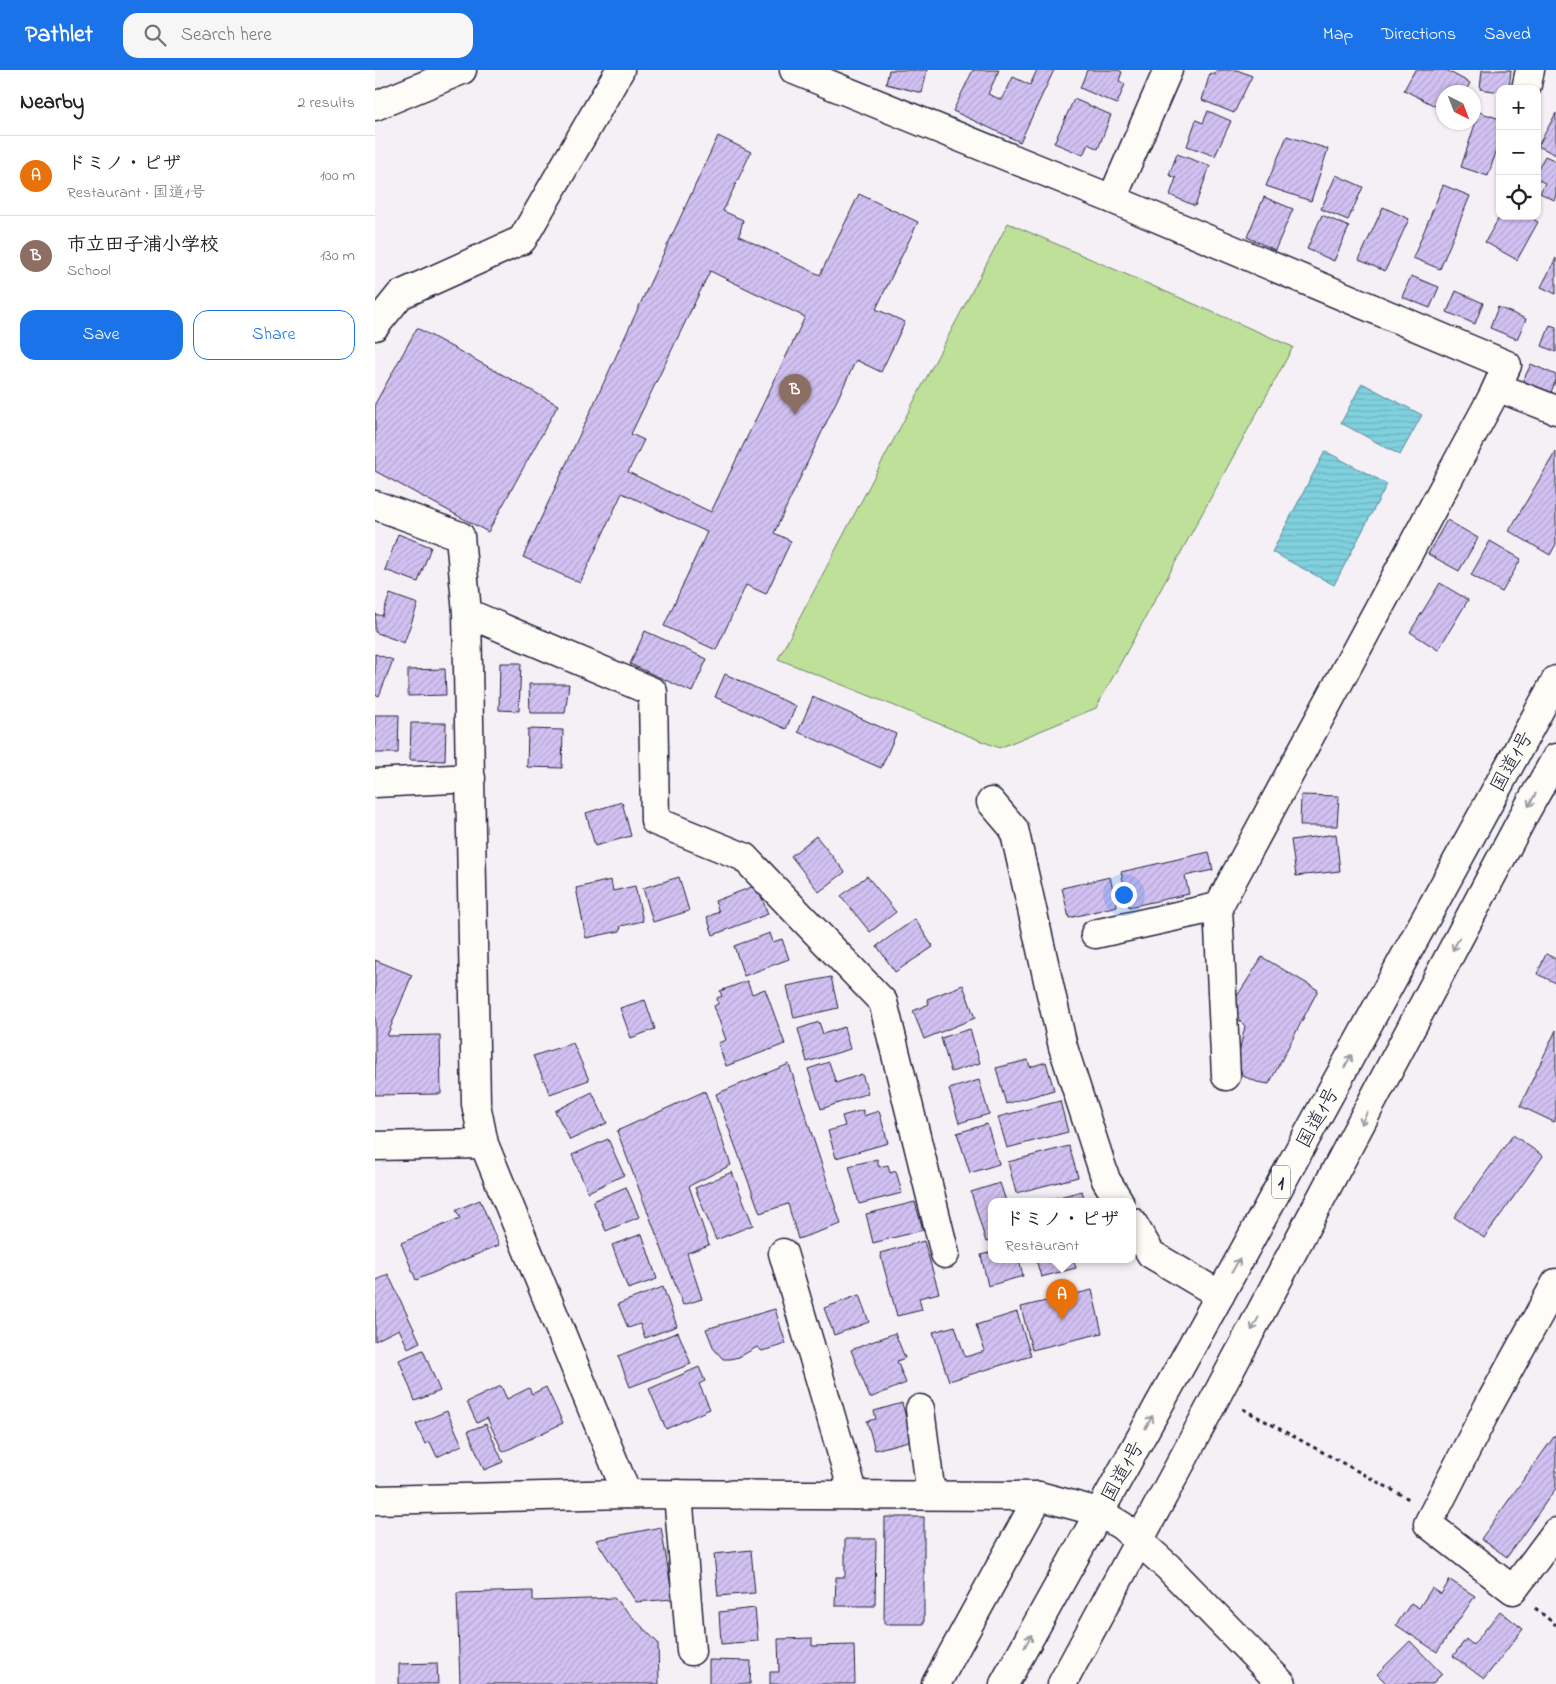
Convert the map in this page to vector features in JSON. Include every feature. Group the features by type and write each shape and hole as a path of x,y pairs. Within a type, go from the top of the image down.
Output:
{"main road":[{"path":"375,106 461,70"},
{"path":"375,326 400,295 522,240 620,70"},
{"path":"794,70 1112,198 1507,366 1217,907 1226,1076"},
{"path":"1112,198 1168,70"},
{"path":"1527,85 1529,70"},
{"path":"1497,387 1556,410"},
{"path":"375,505 460,536 467,613 476,1104 484,1144 627,1494"},
{"path":"467,613 653,692 655,821 744,857 883,1002 945,1254"},
{"name":"国道1号","path":"1004,1684 1220,1295 1556,680"},
{"name":"国道1号","path":"1062,1684 1556,758"},
{"path":"375,783 471,778"},
{"path":"991,802 1013,829 1063,1046 1106,1180 1117,1198"},
{"path":"1095,934 1217,907"},
{"path":"375,1146 484,1144"},
{"path":"1136,1229 1151,1254 1220,1295"},
{"path":"783,1253 853,1495"},
{"path":"1556,1282 1488,1407 1428,1524 1513,1590 1556,1532"},
{"path":"920,1409 931,1495"},
{"path":"375,1500 627,1494 1039,1496 1099,1512 1122,1526 1168,1567 1282,1684"},
{"path":"678,1494 691,1651"},
{"path":"936,1684 1039,1496"}],"path":[{"path":"1240,1407 1434,1513"}],"green space":[{"path":"1008,223 1293,347 1096,708 999,748 778,659"}],"water":[{"path":"1362,383 1422,415 1400,455 1341,423"},
{"path":"1325,451 1387,484 1334,585 1272,552"}],"building":[{"path":"889,70 927,70 922,93 886,84"},
{"path":"973,70 999,70 988,94 1002,100 1013,77 1030,85 1037,70 1054,70 1020,142 953,111"},
{"path":"1087,70 1118,70 1122,72 1119,81 1125,84 1117,104 1080,88"},
{"path":"1217,70 1237,70 1252,76 1234,113 1202,100 1210,73 1215,75"},
{"path":"1415,70 1446,70 1470,83 1469,85 1436,85 1436,106 1404,90"},
{"path":"1482,70 1511,70 1509,85 1496,85 1496,91 1481,89"},
{"path":"1074,99 1111,115 1098,149 1088,144 1083,155 1054,143"},
{"path":"1208,111 1231,121 1215,156 1187,146 1196,120 1203,123"},
{"path":"1481,113 1496,118 1496,152 1488,176 1461,167 1473,130 1481,130"},
{"path":"1556,113 1556,155 1541,148 1541,140"},
{"path":"718,136 751,152 723,211 743,220 739,236 820,275 859,194 918,222 876,309 905,322 881,372 856,360 774,533 791,541 766,594 746,585 716,650 664,626 707,532 622,493 580,583 523,557","holes":["710,271 805,317 711,512 628,472 644,440 631,434"]},
{"path":"1287,136 1328,149 1311,201 1266,186"},
{"path":"1177,154 1210,166 1195,206 1170,195 1176,178 1169,175"},
{"path":"1545,156 1556,161 1556,196 1554,200 1541,194 1545,183 1541,181 1541,163"},
{"path":"1336,175 1363,187 1348,220 1321,209"},
{"path":"1443,185 1470,196 1440,269 1413,258"},
{"path":"1264,197 1293,209 1275,250 1247,237"},
{"path":"1383,207 1409,219 1385,271 1359,260"},
{"path":"1322,215 1349,227 1334,261 1307,249"},
{"path":"1498,220 1535,220 1538,222 1517,260 1485,242"},
{"path":"1556,258 1556,294 1541,287"},
{"path":"1411,276 1439,287 1430,308 1402,297"},
{"path":"1456,291 1483,303 1475,324 1447,312"},
{"path":"1498,307 1526,319 1517,339 1490,328"},
{"path":"1550,325 1556,327 1556,352 1542,346"},
{"path":"417,328 558,405 488,532 375,471 375,404"},
{"path":"1531,364 1556,375 1556,380 1549,397 1521,385"},
{"path":"1556,451 1556,544 1550,555 1509,531"},
{"path":"1447,520 1478,538 1459,571 1428,554"},
{"path":"398,534 431,547 418,582 385,570"},
{"path":"1490,541 1521,559 1502,592 1471,575"},
{"path":"1440,583 1468,600 1438,650 1410,632"},
{"path":"390,594 418,604 404,643 375,632 375,614 382,616"},
{"path":"645,631 707,659 692,692 630,664"},
{"path":"375,654 393,660 379,696 375,694"},
{"path":"500,663 521,663 519,711 499,710"},
{"path":"445,669 446,695 408,696 408,670"},
{"path":"725,674 796,706 786,729 715,697"},
{"path":"529,684 569,684 565,713 530,713"},
{"path":"813,697 896,734 881,768 798,732"},
{"path":"375,715 399,715 398,753 375,753"},
{"path":"411,723 446,723 445,761 410,760"},
{"path":"528,729 563,730 562,768 527,767"},
{"path":"1301,795 1339,796 1337,826 1300,826"},
{"path":"622,802 631,836 595,846 586,813"},
{"path":"1336,834 1340,871 1296,876 1291,840"},
{"path":"816,836 845,872 819,892 791,856"},
{"path":"1209,852 1213,870 1185,876 1189,894 1129,907 1121,872"},
{"path":"867,876 896,912 870,932 841,896"},
{"path":"679,877 689,911 653,922 643,888"},
{"path":"1110,877 1117,906 1069,918 1062,888"},
{"path":"611,880 613,891 635,886 643,921 621,926 620,931 586,938 576,888"},
{"path":"757,885 768,914 713,935 707,917 719,912 715,901"},
{"path":"915,919 933,947 895,972 877,946"},
{"path":"770,933 773,942 782,939 789,959 744,976 734,946"},
{"path":"1546,954 1556,959 1556,983 1537,974"},
{"path":"1262,957 1318,990 1269,1084 1257,1082 1243,1076 1237,1061 1245,1026 1229,1009"},
{"path":"375,960 412,975 387,1036 440,1035 441,1094 375,1095"},
{"path":"831,977 838,1008 794,1018 787,986"},
{"path":"747,981 752,994 765,989 785,1044 726,1066 718,1043 726,1040 714,1006 718,1004 717,998 722,996 720,991"},
{"path":"963,985 975,1018 924,1039 913,1011 929,1004 927,999"},
{"path":"645,1000 655,1029 631,1038 620,1008"},
{"path":"819,1022 823,1034 844,1027 850,1049 807,1062 798,1029"},
{"path":"970,1029 980,1063 951,1072 941,1038"},
{"path":"1556,1030 1556,1117 1554,1122 1520,1106"},
{"path":"573,1043 589,1080 550,1094 533,1056"},
{"path":"1028,1060 1030,1067 1046,1062 1054,1090 1006,1104 996,1068"},
{"path":"829,1062 836,1083 862,1074 868,1093 821,1109 808,1069"},
{"path":"789,1064 841,1224 798,1239 788,1204 760,1213 716,1094"},
{"path":"979,1080 989,1114 959,1123 949,1089"},
{"path":"705,1091 731,1165 689,1186 709,1245 687,1253 702,1299 683,1305 617,1131"},
{"path":"592,1092 607,1123 570,1140 555,1111"},
{"path":"1060,1101 1068,1132 1007,1148 998,1117"},
{"path":"863,1110 863,1116 879,1111 888,1143 836,1158 828,1131 845,1126 842,1116"},
{"path":"987,1124 999,1164 970,1173 957,1133"},
{"path":"1513,1135 1543,1156 1484,1238 1454,1217"},
{"path":"608,1139 624,1175 588,1192 572,1155"},
{"path":"1069,1146 1078,1177 1016,1193 1008,1162"},
{"path":"877,1159 879,1167 888,1165 890,1173 896,1171 902,1193 859,1204 849,1166"},
{"path":"732,1172 753,1225 716,1240 695,1188"},
{"path":"1000,1183 1005,1198 988,1198 988,1241 986,1242 971,1192"},
{"path":"626,1187 639,1217 606,1231 593,1201"},
{"path":"1082,1191 1084,1198 1055,1198"},
{"path":"480,1200 499,1245 416,1280 401,1243 460,1218 456,1210"},
{"path":"915,1202 923,1230 873,1243 866,1214"},
{"path":"642,1234 657,1279 628,1289 612,1245"},
{"path":"924,1241 939,1293 919,1298 922,1310 897,1316 880,1253"},
{"path":"988,1253 988,1263 1020,1263 1023,1276 988,1286 981,1255"},
{"path":"1037,1263 1074,1263 1076,1268 1041,1277"},
{"path":"388,1274 420,1342 408,1348 399,1329 375,1341 375,1281"},
{"path":"663,1287 677,1326 645,1338 640,1324 628,1328 618,1304"},
{"path":"1092,1290 1102,1333 1032,1350 1021,1307"},
{"path":"859,1295 869,1322 834,1335 824,1308"},
{"path":"775,1309 786,1344 762,1351 757,1347 739,1357 730,1359 723,1359 714,1349 706,1329"},
{"path":"1017,1312 1031,1356 949,1381 933,1332 955,1326 965,1357 985,1351 976,1325"},
{"path":"678,1332 691,1364 630,1387 618,1356"},
{"path":"895,1333 905,1358 897,1361 906,1383 870,1398 851,1350"},
{"path":"423,1350 440,1391 415,1401 399,1360"},
{"path":"699,1367 705,1381 699,1384 710,1409 666,1429 649,1389"},
{"path":"501,1386 507,1399 529,1388 532,1394 546,1387 563,1423 503,1452 487,1418 477,1423 467,1402"},
{"path":"902,1403 912,1440 875,1450 867,1421 876,1419 874,1411"},
{"path":"447,1411 462,1445 437,1457 430,1442 425,1444 416,1424"},
{"path":"486,1424 503,1462 484,1470 468,1431"},
{"path":"1556,1434 1556,1488 1507,1557 1481,1539"},
{"path":"885,1517 924,1517 924,1624 884,1624"},
{"path":"661,1527 673,1599 636,1602 596,1540"},
{"path":"845,1539 876,1539 875,1606 835,1606 836,1577 845,1577"},
{"path":"751,1550 755,1593 718,1596 714,1554"},
{"path":"1450,1580 1475,1596 1437,1652 1396,1625 1411,1603 1419,1608 1432,1588 1441,1594"},
{"path":"533,1591 533,1601 614,1598 658,1643 659,1684 460,1684 457,1593"},
{"path":"755,1608 758,1641 721,1644 719,1612"},
{"path":"1500,1611 1523,1629 1484,1679 1453,1656 1466,1639 1473,1645"},
{"path":"812,1638 812,1646 854,1645 855,1684 770,1684 770,1672 779,1672 778,1639"},
{"path":"1410,1641 1442,1674 1432,1684 1387,1684 1377,1674"},
{"path":"709,1660 751,1661 750,1684 709,1684"},
{"path":"437,1663 438,1684 399,1684 399,1664"}],"place":[{"name":"市立田子浦小学校","path":"795,415"},
{"name":"ドミノ・ピザ","path":"1062,1320"}]}
